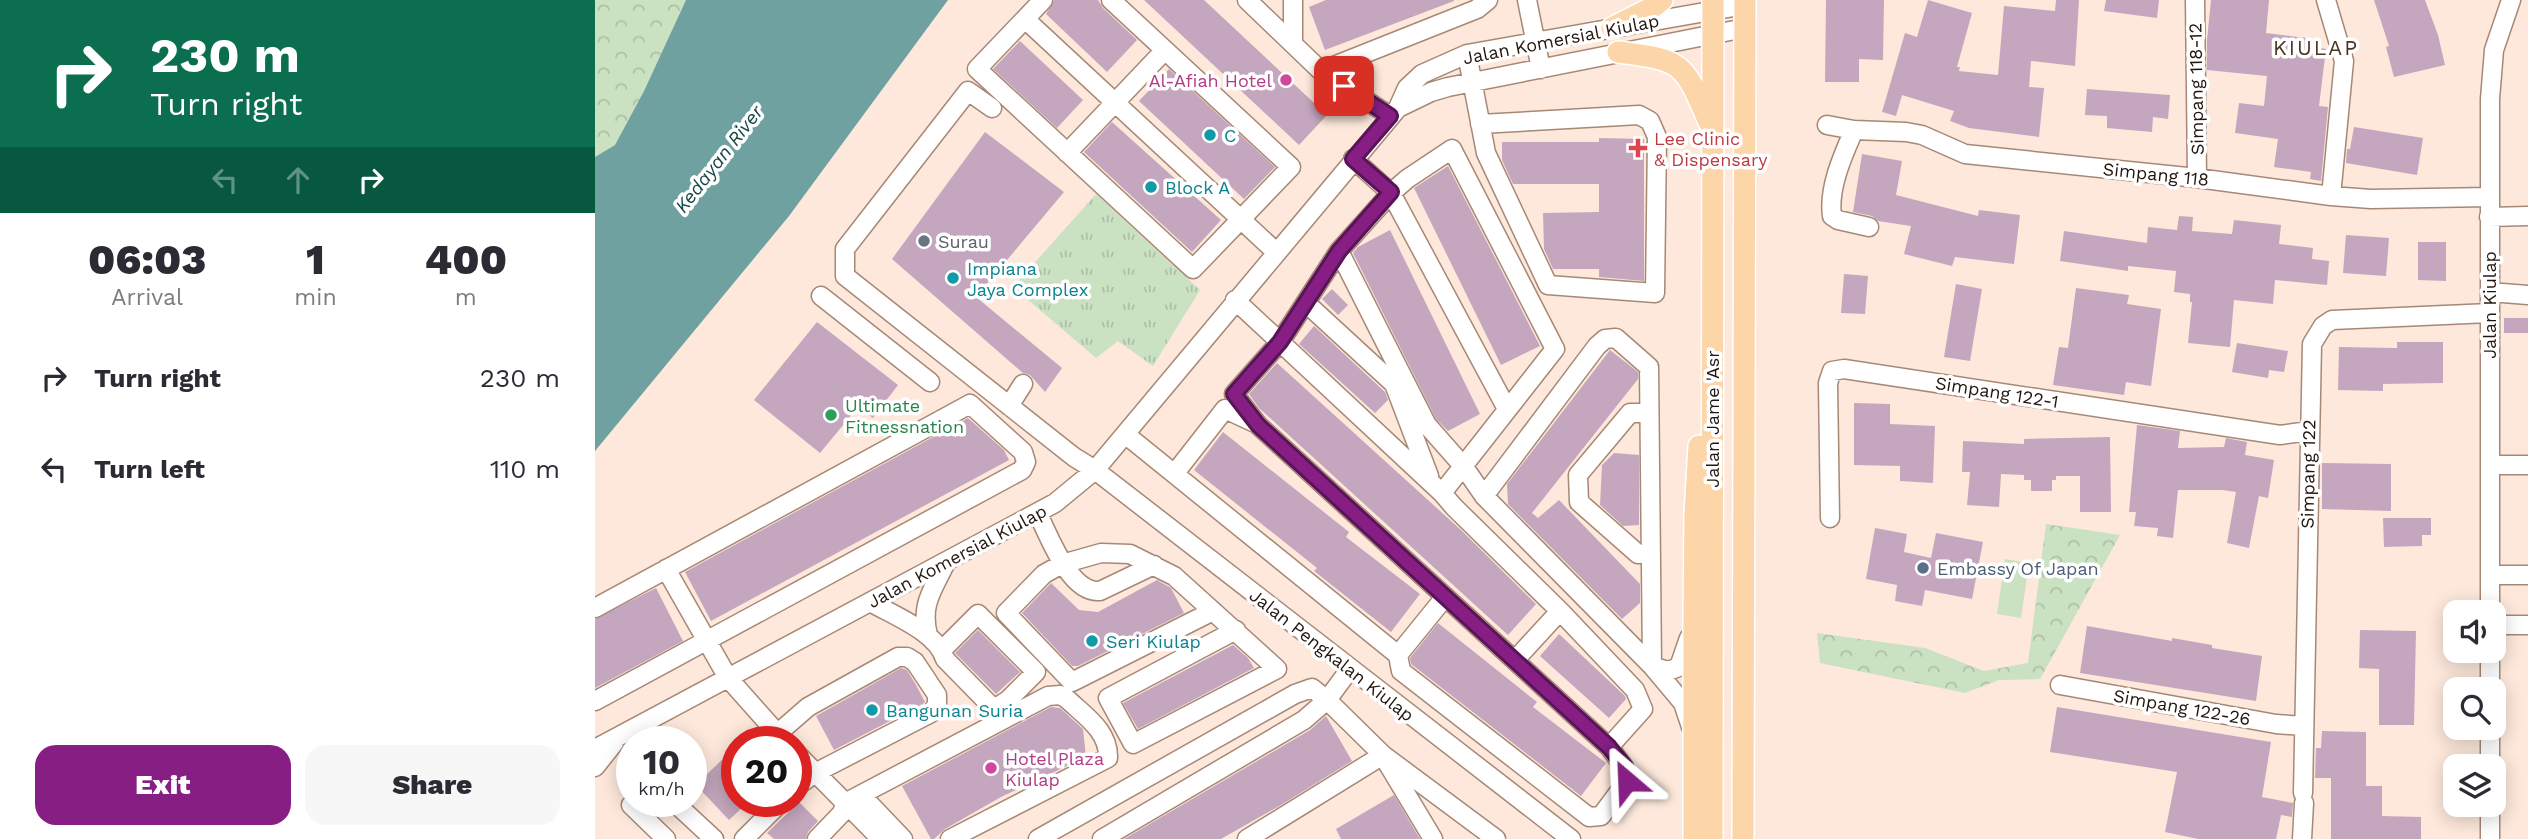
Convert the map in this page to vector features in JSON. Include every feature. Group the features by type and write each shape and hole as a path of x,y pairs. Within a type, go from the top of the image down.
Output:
{"main road":[{"path":"1612,28 1662,0"},
{"name":"Jalan Jame 'Asr","path":"1743,839 1745,3"},
{"name":"Jalan Jame 'Asr","path":"1712,839 1713,5"},
{"path":"1618,52 1673,62 1687,76 1713,131"},
{"path":"1694,839 1697,466 1712,308"}],"street":[{"path":"1043,0 977,69 1193,269 1291,167 1111,0"},
{"path":"1247,0 1321,71 1394,112"},
{"path":"1293,0 1293,43"},
{"path":"1321,71 1477,9 1488,0"},
{"path":"1527,0 1541,69"},
{"name":"Simpang 118-12","path":"2195,0 2197,178"},
{"path":"2326,0 2344,61 2331,196"},
{"name":"Jalan Kiulap","path":"2490,600 2491,74 2494,50 2511,0"},
{"name":"Jalan Komersial Kiulap","path":"646,726 728,678 1038,514 1095,470 1394,112 1406,88 1422,74 1467,54 1612,28 1713,5 1745,3"},
{"path":"1025,19 1276,252"},
{"name":"Jalan Komersial Kiulap","path":"1394,112 1431,92 1745,28"},
{"path":"1067,153 1165,50"},
{"path":"1467,54 1486,153 1548,285"},
{"name":"Jalan Pengkalan Kiulap","path":"992,108 968,91 845,249 845,276 1073,457 1095,470 1570,839"},
{"path":"1480,124 1639,115 1650,121 1657,137 1655,293 1548,285 1528,300"},
{"name":"Simpang 118","path":"1827,125 1854,130 1922,135 1965,154 2197,178 2331,196 2371,199 2489,197"},
{"path":"1854,130 1841,162 1831,206 1832,216 1838,220 1869,227"},
{"path":"1125,434 1398,654 1401,671 1589,817 1601,816 1627,781 1625,767 1609,747 1258,425 1234,394 1280,342 1339,251 1391,192 1452,149 1555,349 1464,467 1437,488"},
{"path":"1353,159 1391,192 1507,409"},
{"path":"2489,217 2528,216"},
{"path":"1339,251 1427,425 1464,467 1484,496 1652,666 1683,703 1693,734"},
{"path":"2490,292 2528,295"},
{"path":"821,296 930,382"},
{"path":"1235,300 1437,488 1635,690 1643,709 1609,747"},
{"path":"1306,303 1394,384 1437,488"},
{"name":"Simpang 122","path":"2302,839 2312,344 2323,326 2332,320 2490,313"},
{"path":"1484,496 1605,339 1616,338 1649,367 1652,666"},
{"name":"Simpang 122-1","path":"1830,518 1828,383 1832,371 1844,369 2280,435 2309,431"},
{"path":"1009,406 1023,384"},
{"path":"595,608 970,404 986,388"},
{"path":"595,701 1022,470 1026,462 1023,452 970,404"},
{"path":"1175,473 1225,409 1258,425"},
{"path":"1649,413 1630,413 1578,475 1579,502 1637,554 1651,554"},
{"path":"2491,466 2528,465"},
{"path":"1038,514 1062,564 1084,589 1091,592 1100,591 1154,565"},
{"path":"1213,611 1072,681 1006,613 1044,574 1062,564 1101,553 1131,554 1174,576 1236,630 1277,669 1133,744 1108,698 1236,630"},
{"path":"928,635 924,619 925,607 946,562"},
{"path":"666,569 728,678 770,726"},
{"path":"2490,575 2528,575"},
{"path":"1398,654 1445,597"},
{"path":"870,602 928,635 942,650 945,659 994,709 1008,701 1037,672 978,614 942,650"},
{"path":"1515,660 1560,611"},
{"path":"1652,666 1668,671 1679,667 1686,652 1694,616"},
{"path":"2506,625 2528,625"},
{"path":"791,726 808,707 898,657 907,656 915,662 937,695 937,705 931,713 812,775"},
{"path":"1102,839 1304,720 1327,700 1350,669"},
{"name":"Simpang 122-26","path":"2060,685 2276,724 2304,726"},
{"path":"1038,839 1295,694 1312,688 1383,755 1496,839"},
{"path":"817,839 853,799 1048,695 1060,695 1067,699 1103,734 1108,745 1108,758 950,839"},
{"name":"Jalan Komersial Kiulap","path":"595,749 616,741"},
{"name":"Jalan Komersial Kiulap","path":"595,767 616,747"},
{"path":"1247,839 1383,755"},
{"path":"1383,755 1433,839"},
{"path":"812,770 903,839"},
{"path":"853,799 881,839"},
{"path":"643,817 666,839"},
{"path":"690,817 714,839"},
{"path":"744,839 766,817"},
{"path":"2490,817 2490,839"}],"green space":[{"path":"595,0 686,0 644,91 615,145 595,157"},
{"path":"1096,194 1200,290 1153,366 1118,341 1096,358 1013,287"},
{"path":"2046,524 2120,535 2040,679 1999,680 1965,693 1820,663 1817,633 1925,648 1984,671 2028,663"},
{"path":"2005,559 2029,563 2021,618 1997,614"}],"water":[{"name":"Kedayan River","path":"686,0 948,0 789,216 595,451 595,157 615,145 644,91"}],"building":[{"path":"1054,0 1098,0 1137,40 1107,72 1046,14"},
{"path":"1144,0 1204,0 1327,115 1299,145"},
{"path":"1326,0 1454,1 1325,50 1309,7"},
{"path":"1826,0 1884,0 1883,60 1859,59 1859,82 1825,82"},
{"path":"1928,0 1972,13 1957,67 1960,67 1959,71 1998,75 2004,6 2055,11 2056,0 2079,0 2075,66 2031,61 2029,87 2044,88 2039,137 1969,128 1950,121 1954,111 1902,95 1896,116 1882,112 1905,33 1917,37"},
{"path":"2106,0 2159,0 2157,18 2104,11"},
{"path":"2211,0 2269,0 2266,33 2306,38 2306,46 2326,49 2319,106 2328,107 2321,181 2310,179 2311,172 2274,167 2278,139 2235,133 2239,103 2264,106 2267,76 2207,70"},
{"path":"2374,0 2425,0 2438,35 2445,65 2394,77 2386,47 2389,46"},
{"path":"1020,41 1083,100 1057,128 993,69"},
{"name":"C","path":"1169,69 1275,167 1244,199 1139,101"},
{"path":"2087,89 2170,95 2168,119 2153,117 2152,132 2107,128 2107,116 2085,115"},
{"name":"Block A","path":"1112,122 1221,220 1192,252 1084,152"},
{"path":"2354,127 2423,138 2417,175 2346,163"},
{"name":"Impiana Jaya Complex","path":"985,132 1064,192 976,297 1062,368 1045,392 1030,375 1023,373 892,259"},
{"path":"1599,138 1644,139 1644,281 1599,277 1599,269 1553,269 1544,249 1543,213 1599,212 1599,184 1513,184 1502,160 1502,142 1599,142"},
{"path":"1862,154 1902,161 1896,195 1978,216 1979,210 2020,215 2014,264 1955,257 1952,266 1904,254 1911,226 1878,221 1872,216 1853,212"},
{"path":"1448,166 1540,346 1501,365 1414,188"},
{"path":"2179,216 2193,217 2192,231 2232,234 2234,220 2281,225 2279,244 2313,248 2312,259 2329,261 2327,285 2275,280 2273,304 2234,300 2230,347 2188,343 2192,302 2190,294 2174,292 2176,271 2128,266 2128,271 2060,261 2064,231 2147,243 2148,227 2177,230"},
{"path":"1390,230 1480,414 1448,431 1436,419 1353,253 1358,247"},
{"path":"2346,235 2389,238 2386,276 2343,273"},
{"path":"2418,242 2446,242 2446,281 2418,280"},
{"path":"1844,274 1868,276 1865,314 1841,313"},
{"path":"1956,284 1982,289 1970,361 1944,357"},
{"path":"2076,288 2129,295 2127,304 2161,309 2151,386 2126,382 2124,395 2053,385 2059,347 2068,348"},
{"path":"1332,289 1348,305 1338,315 1322,299"},
{"path":"2504,318 2528,318 2528,333 2504,333"},
{"path":"817,322 898,385 873,418 858,407 820,453 754,400"},
{"path":"1314,326 1385,392 1388,400 1375,413 1299,344"},
{"path":"2397,342 2443,342 2443,383 2383,384 2383,391 2338,390 2339,347 2397,348"},
{"path":"2237,343 2288,351 2284,372 2269,370 2268,378 2232,372"},
{"path":"1610,350 1638,372 1638,379 1532,513 1538,518 1559,500 1640,584 1640,603 1622,619 1508,504 1507,484"},
{"path":"1277,363 1461,530 1536,604 1508,635 1259,408 1249,394"},
{"path":"1854,403 1890,404 1890,424 1935,426 1933,483 1900,481 1900,466 1854,465"},
{"path":"968,418 1004,450 1009,460 711,621 685,572"},
{"path":"2137,425 2180,431 2178,448 2224,447 2226,438 2247,442 2245,455 2274,460 2268,498 2259,496 2249,548 2227,543 2236,492 2178,490 2173,538 2157,536 2158,528 2134,526 2136,512 2129,512"},
{"path":"1223,432 1349,532 1346,537 1420,594 1391,632 1314,571 1317,568 1194,470"},
{"path":"2110,437 2111,512 2080,512 2080,476 2056,476 2056,480 2052,480 2052,491 2031,491 2031,480 2024,480 2024,475 2001,474 1999,507 1967,505 1970,472 1962,472 1963,441 2024,444 2024,439"},
{"path":"1614,453 1639,455 1639,525 1623,526 1600,505 1602,465"},
{"path":"2322,463 2391,464 2391,511 2322,509"},
{"path":"2383,518 2431,518 2431,535 2422,535 2422,546 2384,547"},
{"name":"Embassy Of Japan","path":"1875,528 1907,534 1904,552 1931,558 1936,533 1983,542 1972,599 1925,590 1922,606 1895,601 1897,585 1866,579"},
{"name":"Seri Kiulap","path":"1157,580 1171,588 1184,613 1078,666 1072,666 1022,613 1051,583 1079,610 1098,612"},
{"path":"656,588 683,641 595,688 595,619"},
{"path":"1438,623 1537,702 1533,707 1606,763 1581,796 1411,664 1410,658"},
{"path":"2087,626 2172,641 2172,638 2262,656 2256,701 2080,673"},
{"path":"978,630 1020,672 996,694 955,653"},
{"path":"2360,630 2416,631 2414,725 2379,725 2379,669 2359,668"},
{"path":"1559,634 1625,696 1626,699 1609,718 1540,656"},
{"path":"1233,645 1248,658 1254,668 1138,729 1123,703"},
{"name":"Bangunan Suria","path":"901,668 907,670 925,702 834,750 816,716"},
{"name":"Hotel Plaza Kiulap","path":"1051,707 1060,708 1083,729 1086,757 1001,797 931,839 902,786"},
{"path":"2057,707 2271,742 2262,797 2293,803 2292,817 2281,815 2276,839 2198,839 2165,832 2177,772 2050,752"},
{"path":"1326,716 1352,761 1281,805 1221,839 1124,839 1310,730"},
{"path":"2322,731 2366,732 2366,786 2382,786 2382,816 2421,817 2421,839 2331,839 2331,778 2315,778 2316,748 2321,748"},
{"path":"721,761 721,812 707,797 707,774"},
{"path":"1394,795 1420,839 1341,839 1336,829"},
{"path":"812,815 818,821 808,832 806,839 774,839 767,833 784,817"}],"place":[{"name":"Al-Afiah Hotel","path":"1286,80"},
{"name":"C","path":"1210,135"},
{"name":"Lee Clinic & Dispensary","path":"1638,148"},
{"name":"Block A","path":"1151,187"},
{"name":"Surau","path":"924,241"},
{"name":"Impiana Jaya Complex","path":"953,278"},
{"name":"Ultimate Fitnessnation","path":"831,415"},
{"name":"Embassy Of Japan","path":"1923,568"},
{"name":"Seri Kiulap","path":"1092,641"},
{"name":"Bangunan Suria","path":"872,710"},
{"name":"Hotel Plaza Kiulap","path":"991,768"}],"district":[{"name":"KIULAP","path":"2316,47"}],"route":[{"path":"1344,86 1390,116 1353,159 1391,192 1339,251 1280,342 1234,394 1258,425 1609,747 1625,767 1627,781"}]}
